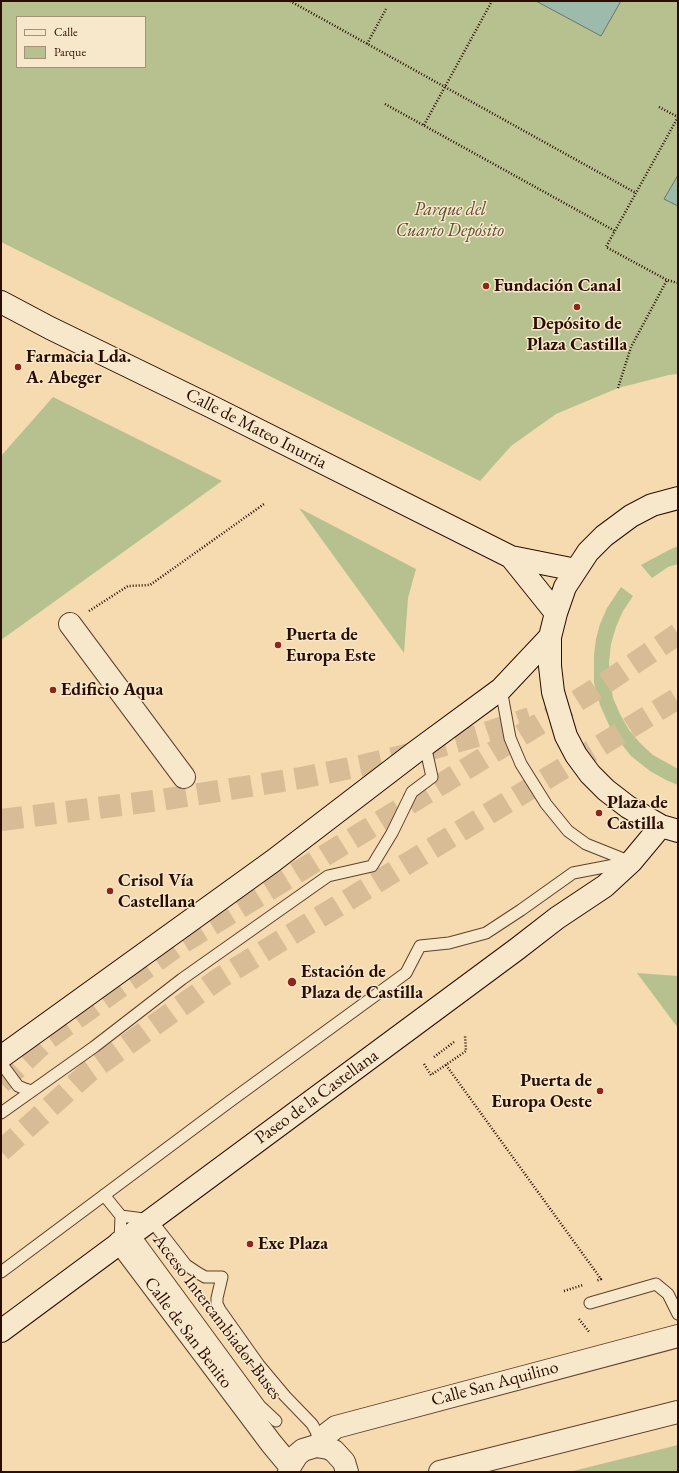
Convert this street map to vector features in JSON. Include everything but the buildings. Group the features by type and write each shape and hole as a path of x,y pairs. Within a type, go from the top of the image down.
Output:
{"main road":[{"name":"Calle de Mateo Inurria","path":"1,302 50,328 210,406 511,557 576,570"},
{"path":"670,828 628,807 606,790 590,774 576,755 566,736 553,692 550,666 550,637 565,587 588,552 604,536 631,516 652,505 678,498"},
{"name":"Calle de Mateo Inurria","path":"511,557 556,613"},
{"path":"70,624 184,777"},
{"path":"1,1057 273,861 501,689 550,637"},
{"name":"Paseo de la Castellana","path":"1,1331 124,1230 151,1220 511,954 557,918 605,886 670,828"},
{"name":"Calle de San Benito","path":"124,1230 271,1444 290,1469"},
{"name":"Calle San Aquilino","path":"321,1446 327,1434 336,1427 678,1336"},
{"path":"440,1472 678,1412"},
{"path":"290,1469 297,1455 302,1450 321,1446 328,1448 340,1456 344,1462 347,1472"}],"lane":[{"path":"501,689 510,738 521,764 546,804 568,831 586,844 631,862"},
{"path":"1,1113 94,1047 182,979 328,876 372,866 392,833 412,792 432,777 425,745"},
{"path":"1,1272 228,1102 406,973 420,946 448,943 486,933 573,873 631,862"},
{"path":"1,1063 18,1086 24,1090 32,1091"},
{"name":"Calle de San Benito","path":"104,1195 124,1230"},
{"path":"151,1220 186,1265 198,1274 205,1277 222,1277 217,1298 220,1310 259,1365 285,1396 312,1424 316,1430 321,1446"},
{"name":"Acceso Intercambiador Buses","path":"124,1230 260,1406 276,1421"},
{"path":"590,1303 656,1284 668,1294 678,1314"}],"path":[{"path":"290,1 636,193"},
{"path":"424,126 492,1"},
{"path":"367,44 386,9"},
{"path":"385,104 615,231"},
{"path":"659,107 678,117 606,247 667,280 678,284"},
{"path":"618,388 631,347 667,280"},
{"path":"70,624 128,586 150,585 264,504"},
{"path":"424,1064 431,1075 446,1065 466,1050 465,1035"},
{"path":"434,1057 454,1042"},
{"path":"446,1065 601,1279 593,1282"},
{"path":"564,1291 586,1284"},
{"path":"576,1315 590,1333"}],"green space":[{"name":"Parque del Cuarto Depósito","path":"1,1 678,1 678,374 618,388 556,414 511,446 480,481 1,242"},
{"path":"53,397 222,481 1,640 1,456"},
{"path":"299,508 416,569 408,598 404,653"},
{"path":"678,546 678,564 668,567 652,578 641,565 669,550"},
{"path":"621,587 633,596 623,611 611,644 609,662 613,698 629,730 640,743 653,755 678,769 678,785 650,771 631,756 612,732 600,705 594,683 594,655 596,639 600,624 607,608"},
{"path":"637,973 678,976 678,1028"},
{"path":"678,1445 678,1472 569,1472"}],"shaded area":[{"path":"536,1 621,1 601,36"},
{"path":"678,175 678,206 664,199"}],"tunnel":[{"path":"1,1083 49,1038 177,946 593,691 678,634"},
{"path":"1,1151 90,1071 220,978 678,698"},
{"path":"1,820 161,800 301,778 365,765 438,747 530,718"}],"place":[{"name":"Fundación Canal","path":"486,286"},
{"name":"Depósito de Plaza Castilla","path":"577,307"},
{"name":"Farmacia Lda. A. Abeger","path":"18,367"},
{"name":"Puerta de Europa Este","path":"278,645"},
{"name":"Edificio Aqua","path":"53,690"},
{"name":"Plaza de Castilla","path":"599,813"},
{"name":"Crisol Vía Castellana","path":"110,891"},
{"name":"Estación de Plaza de Castilla","path":"292,982"},
{"name":"Puerta de Europa Oeste","path":"600,1091"},
{"name":"Exe Plaza","path":"250,1244"}]}
